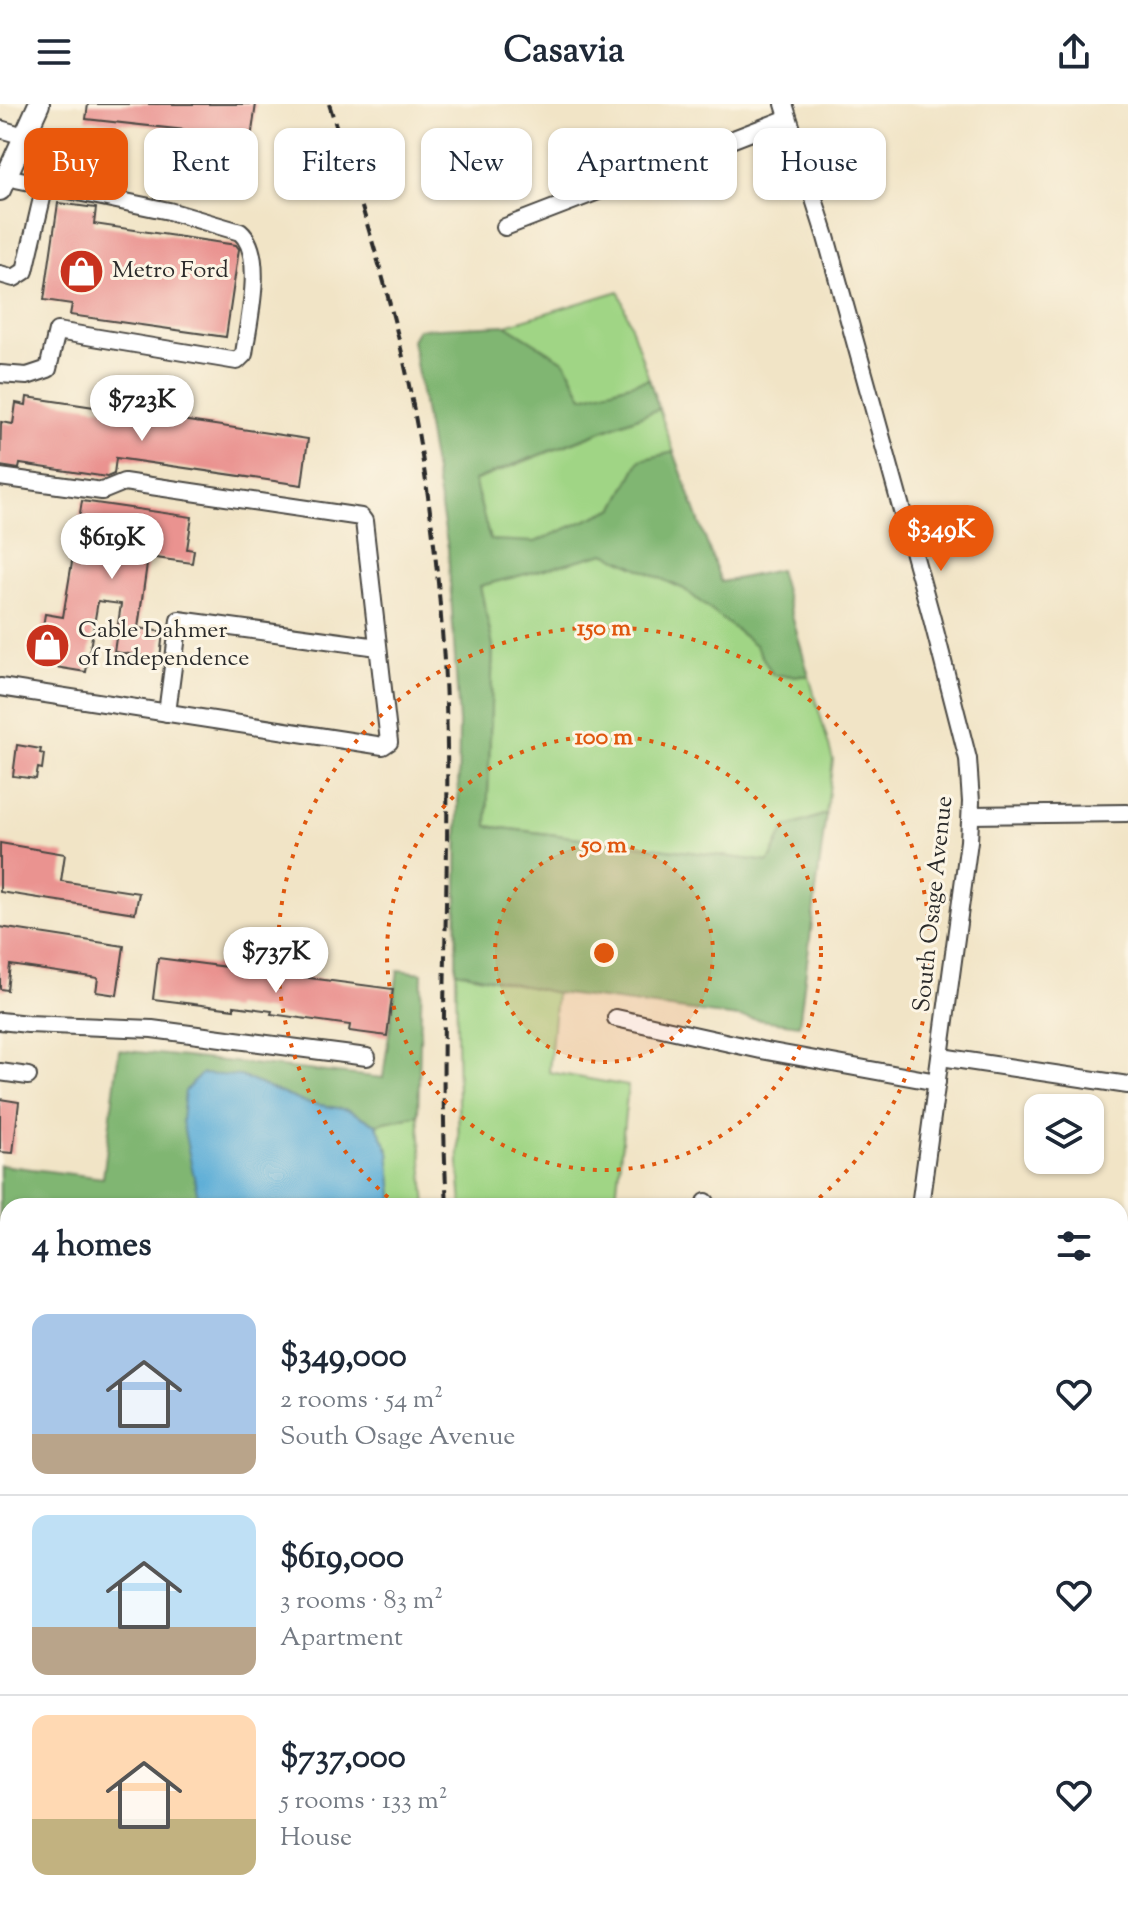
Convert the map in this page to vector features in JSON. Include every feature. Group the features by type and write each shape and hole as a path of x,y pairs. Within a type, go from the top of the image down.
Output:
{"main road":[{"path":"28,128 39,104"},
{"path":"3,183 24,136"}],"street":[{"path":"505,227 786,111"},
{"name":"South Osage Avenue","path":"786,111 826,237 968,759 971,815 921,1198"},
{"path":"0,129 24,136"},
{"path":"3,183 24,184"},
{"path":"0,274 14,278 25,271 42,200"},
{"path":"0,374 27,376 48,369 57,331 222,360 237,361 244,354 255,260 248,239 240,232 169,211 117,200"},
{"path":"0,477 102,491 124,482 361,517 364,521 389,742 387,745 0,687"},
{"path":"167,713 179,620 378,647"},
{"path":"971,815 1127,813"},
{"path":"616,1018 761,1050 937,1082"},
{"path":"0,1021 152,1029 367,1057"},
{"path":"941,1057 1128,1085"},
{"path":"0,1072 28,1076"}],"green space":[{"path":"619,291 649,379 583,397 565,362 506,325"},
{"path":"506,325 565,362 583,397 649,379 659,409 474,480 490,540 535,542 615,508 640,460 674,452 721,582 779,570 809,676 773,675 755,645 684,589 605,553 480,586 493,646 487,826 769,862 785,828 826,814 799,1025 556,993 456,971 459,723 448,548 412,340 418,329"},
{"path":"659,409 674,452 640,460 615,508 535,543 490,541 474,481"},
{"path":"605,553 684,589 756,645 773,675 809,676 833,760 826,814 785,828 769,862 487,826 493,646 480,586"},
{"path":"398,970 422,973 418,1115 376,1124 348,1110 303,1102 240,1076 196,1180 199,1198 0,1198 0,1165 103,1178 119,1050 383,1078"},
{"path":"456,971 556,993 549,1072 628,1086 616,1198 461,1198"},
{"path":"418,1115 425,1198 393,1198 389,1151 376,1124"}],"water":[{"path":"201,1074 240,1076 303,1102 348,1110 376,1124 389,1151 393,1198 198,1198 182,1121 185,1091"}],"building":[{"path":"88,104 256,104 253,128 167,128 86,119"},
{"path":"58,203 96,208 94,224 236,245 239,249 226,337 70,315 72,304 44,300"},
{"path":"27,397 308,439 302,485 116,458 114,474 107,477 20,464 19,469 0,466 1,422 13,424 16,403 26,405"},
{"path":"82,501 192,517 187,549 194,550 192,563 148,557 138,628 163,632 160,658 114,652 121,604 98,601 86,672 37,664 45,614 63,617"},
{"path":"17,745 41,749 40,753 44,754 42,769 38,768 36,779 13,776"},
{"path":"0,843 65,854 61,881 139,893 135,913 0,892"},
{"path":"0,927 124,946 117,995 96,992 98,978 10,965 7,990 0,989"},
{"path":"158,958 393,989 387,1036 349,1031 350,1025 271,1014 272,1011 153,999"},
{"path":"0,1099 19,1102 13,1153 0,1152"}],"railway":[{"path":"329,104 398,336 416,421 435,549 447,745 444,1074 447,1198"}],"place":[{"name":"Metro Ford","path":"81,271"},
{"name":"Cable Dahmer of Independence","path":"47,645"}]}
